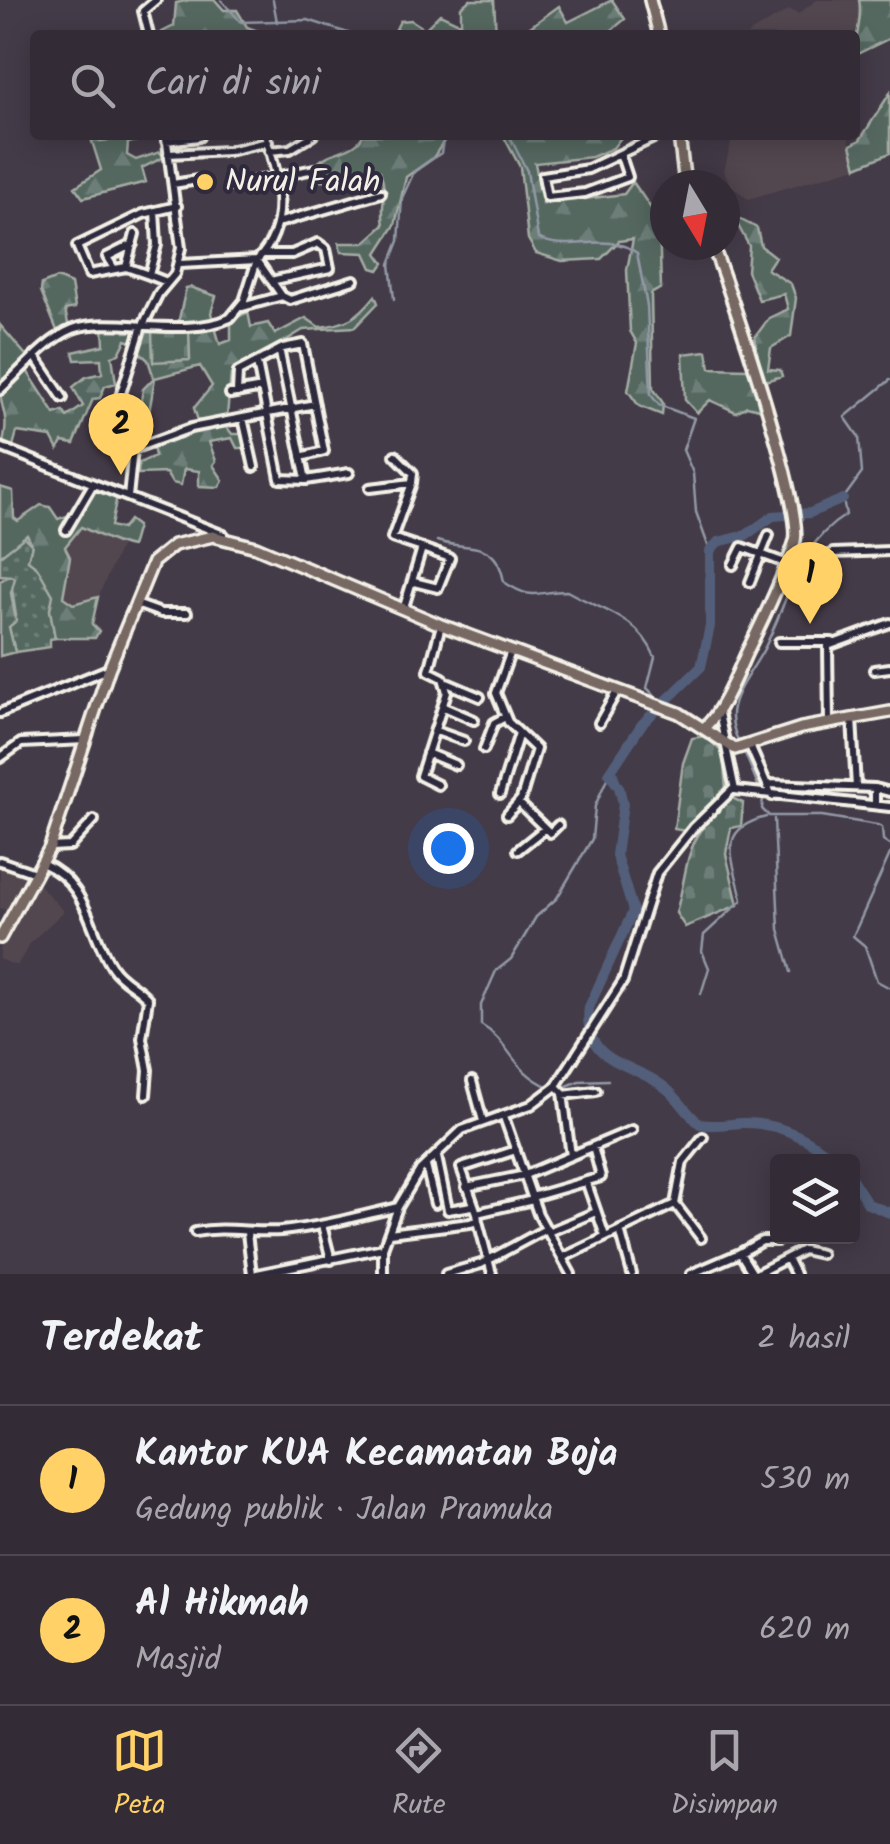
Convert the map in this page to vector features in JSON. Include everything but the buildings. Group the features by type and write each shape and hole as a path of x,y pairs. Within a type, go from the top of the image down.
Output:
{"main road":[{"path":"650,0 657,30"},
{"path":"679,140 683,170"},
{"path":"706,726 719,713 795,541 796,519 770,420 717,260"},
{"path":"0,937 50,846 110,669 152,562 165,551 192,539 225,536 442,625 706,726 728,742 746,747 829,722 890,712"}],"street":[{"path":"148,30 143,11 156,0"},
{"path":"128,496 132,449 120,418 118,400 141,329 180,264 177,206 166,140"},
{"path":"168,154 228,151 268,143 290,149 305,140"},
{"path":"621,156 628,176 584,193 546,197 543,176 588,170 651,140"},
{"path":"240,307 260,257 281,222 268,143"},
{"path":"232,186 314,169"},
{"path":"173,184 198,180"},
{"path":"281,222 381,193"},
{"path":"168,282 126,267 89,274 77,246 155,211 177,206"},
{"path":"149,275 157,245 155,211"},
{"path":"126,267 134,234"},
{"path":"180,264 292,254 318,243 326,248 330,268 274,280"},
{"path":"113,267 107,256 133,244"},
{"path":"260,257 282,296 290,300 354,280"},
{"path":"0,390 78,327 141,329 221,322 240,307 282,296"},
{"path":"262,388 234,393 236,374 303,344 324,451 301,456"},
{"path":"280,352 306,480"},
{"path":"36,358 63,398"},
{"path":"257,363 280,479 306,480 349,473"},
{"path":"132,449 191,428 315,404"},
{"path":"243,418 254,467"},
{"path":"0,446 225,536"},
{"path":"395,455 413,474 392,538 450,558 438,588 414,582"},
{"path":"370,488 412,483"},
{"path":"66,530 92,484"},
{"path":"750,582 769,535"},
{"path":"733,565 742,547 785,563"},
{"path":"404,607 422,548"},
{"path":"822,559 833,553 890,552"},
{"path":"136,604 188,614"},
{"path":"779,642 833,642 865,636 890,623"},
{"path":"442,625 429,671 480,697"},
{"path":"829,722 828,649 833,642"},
{"path":"507,815 519,803 536,748 505,717 496,687 510,651"},
{"path":"874,670 890,668"},
{"path":"0,713 110,669"},
{"path":"438,785 421,778 444,708 447,683"},
{"path":"599,723 616,692"},
{"path":"444,708 474,720"},
{"path":"719,713 728,742 734,789"},
{"path":"484,749 494,723 505,717"},
{"path":"852,718 856,788"},
{"path":"436,732 464,741"},
{"path":"500,794 519,732"},
{"path":"0,758 21,743 86,740"},
{"path":"746,747 768,784 770,795"},
{"path":"427,753 456,765"},
{"path":"768,784 817,784 890,792"},
{"path":"813,799 817,784"},
{"path":"874,788 875,804"},
{"path":"734,789 890,806"},
{"path":"571,1156 557,1090 624,980 656,873 693,828 734,789"},
{"path":"519,803 550,833 558,826"},
{"path":"50,846 70,846 94,820"},
{"path":"518,850 544,828"},
{"path":"529,843 539,852"},
{"path":"0,861 36,873"},
{"path":"42,863 73,887 98,929 111,966 148,999 142,1038 148,1070 146,1095"},
{"path":"472,1080 483,1121"},
{"path":"383,1274 383,1248 398,1206 426,1165 462,1130 504,1117 557,1090 596,1091"},
{"path":"504,1117 533,1198 572,1274"},
{"path":"466,1187 524,1175 632,1130"},
{"path":"701,1238 676,1204 683,1162 703,1137"},
{"path":"389,1233 533,1198 602,1174 593,1147"},
{"path":"492,1274 461,1168 516,1150"},
{"path":"436,1156 448,1210 475,1213"},
{"path":"426,1165 436,1204"},
{"path":"586,1180 605,1236"},
{"path":"564,1257 676,1204"},
{"path":"195,1232 226,1228 247,1233 322,1225 398,1206"},
{"path":"446,1274 488,1260 547,1230 596,1212"},
{"path":"322,1225 331,1260"},
{"path":"620,1230 632,1274"},
{"path":"247,1233 255,1274 294,1271 383,1248"},
{"path":"692,1274 770,1242"},
{"path":"740,1253 754,1274 805,1250 821,1254"},
{"path":"788,1258 794,1274"}],"shaded area":[{"path":"817,0 859,0 860,20 855,30 755,30 789,10 798,14"},
{"path":"732,140 849,140 857,167 748,199 740,193 740,170 724,170"},
{"path":"81,527 105,534 121,545 98,597 73,604 63,597 70,557 65,548"},
{"path":"0,863 29,872 11,911 0,908"},
{"path":"38,884 64,911 30,943 17,966 0,959 0,950"}],"green space":[{"path":"215,0 224,10 237,10 247,27 255,30 166,30 174,26 176,3"},
{"path":"470,0 494,0 496,30 396,30 400,21 411,20 425,29 440,14 461,24 461,7"},
{"path":"612,0 625,19 612,30 526,30 559,6 568,22"},
{"path":"859,0 890,0 890,38 860,53 858,30"},
{"path":"890,93 890,153 857,167 851,145 860,140"},
{"path":"92,140 141,140 128,143 127,155 136,160 160,152 164,157 142,168 146,182 83,198 75,187 101,170"},
{"path":"445,140 433,158 406,177 395,225 377,253 384,263 379,270 372,268 365,253 341,252 339,243 364,243 384,225 380,171 339,182 320,181 316,165 359,141"},
{"path":"506,140 619,140 613,148 592,157 535,163 543,204 624,194 633,182 650,207 650,260 660,260 661,288 651,294 653,388 663,403 662,415 639,406 628,391 637,343 630,331 627,270 633,239 619,241 601,259 562,261 536,253 528,239 520,167"},
{"path":"740,220 757,228 761,246 775,257 767,269 791,284 796,298 791,336 771,348 768,369 780,370 782,376 755,384 759,409 747,406 736,412 710,400 697,413 685,400 683,354 707,351 710,368 747,369 751,375 760,372 755,337 769,318 788,309 784,294 759,300 747,271 749,246 740,229"},
{"path":"57,278 71,284 75,308 65,310 69,328 58,333 41,291 42,284"},
{"path":"186,288 216,296 211,313 220,344 231,340 231,320 248,312 251,327 268,323 275,334 306,318 319,327 338,324 357,314 375,296 378,303 355,327 303,330 231,374 226,426 232,434 244,434 243,448 237,448 232,438 209,442 216,461 213,465 223,480 219,487 199,486 199,471 184,469 181,485 172,483 166,473 138,474 139,463 155,456 152,441 199,424 194,408 212,386 200,366 155,378 147,424 131,427 117,438 103,437 104,424 140,407 143,389 154,378 148,360 139,352 141,345 126,340 119,354 112,356 116,383 105,386 100,398 93,399 74,444 62,442 58,450 51,437 17,432 13,446 3,443 0,387 24,366 55,414 63,411 67,417 83,406 73,387 86,377 102,373 101,359 75,360 73,352 104,345 103,324 123,325 125,332 152,331 154,361 177,328"},
{"path":"0,325 30,360 0,387"},
{"path":"189,329 190,360 153,362 152,331"},
{"path":"0,487 13,491 14,518 18,521 41,505 50,507 58,519 70,515 78,518 93,488 117,496 111,526 122,529 129,520 137,526 131,547 81,527 65,547 70,557 63,597 73,604 98,597 92,624 99,631 95,638 55,638 50,610 53,595 37,567 28,560 32,545 27,535 0,556"},
{"path":"22,535 32,545 28,560 37,566 54,596 50,609 55,638 50,639 50,647 15,652 9,627 16,616 10,576 0,575 0,556"},
{"path":"15,578 11,593 16,621 9,627 15,652 0,656 0,581"},
{"path":"705,736 723,753 726,790 685,831 674,829 683,763 692,738"},
{"path":"732,798 743,803 741,826 731,828 726,854 738,905 685,927 676,913 691,850 704,827"}],"waterway":[{"path":"221,0 241,22 308,20 339,30"},
{"path":"273,0 277,22"},
{"path":"394,299 390,264 399,241 402,198 414,172 441,153 443,140"},
{"path":"512,140 527,171 538,238 562,244 613,243 637,253 647,306 651,395 659,405 694,418 683,450 693,473 696,512 710,551"},
{"path":"740,744 732,716 739,691 766,645 805,557 829,527 846,515 843,499 862,473 859,437 845,417 890,380"},
{"path":"828,1154 781,1129 755,1123 700,1124 656,1081 603,1052 589,1027 589,1007 633,911 616,855 623,804 619,787 609,774 642,724 701,667 710,626 710,551 718,542 746,535 773,516 810,513 843,499"},
{"path":"437,541 488,552 495,558 504,582 522,592 567,591 628,623 639,632 655,657 647,688 662,703"},
{"path":"744,751 760,790"},
{"path":"613,768 619,787"},
{"path":"549,1087 526,1073 499,1039 481,1025 481,1005 496,971 511,959 536,917 557,898 592,839 595,806 609,774"},
{"path":"763,797 762,809 769,816 822,816 877,825 882,827 883,840 890,845"},
{"path":"701,994 709,968 702,951 704,935 742,900 731,849 733,839 749,823 766,817"},
{"path":"774,819 779,929 791,972"},
{"path":"890,854 853,936 865,946 877,981 890,988"},
{"path":"560,1089 579,1081 608,1080"},
{"path":"860,1192 868,1204 890,1213"}],"place":[{"name":"Nurul Falah","path":"205,182"},
{"name":"Al Hikmah","path":"121,475"},
{"name":"Kantor KUA Kecamatan Boja","path":"810,624"}]}
